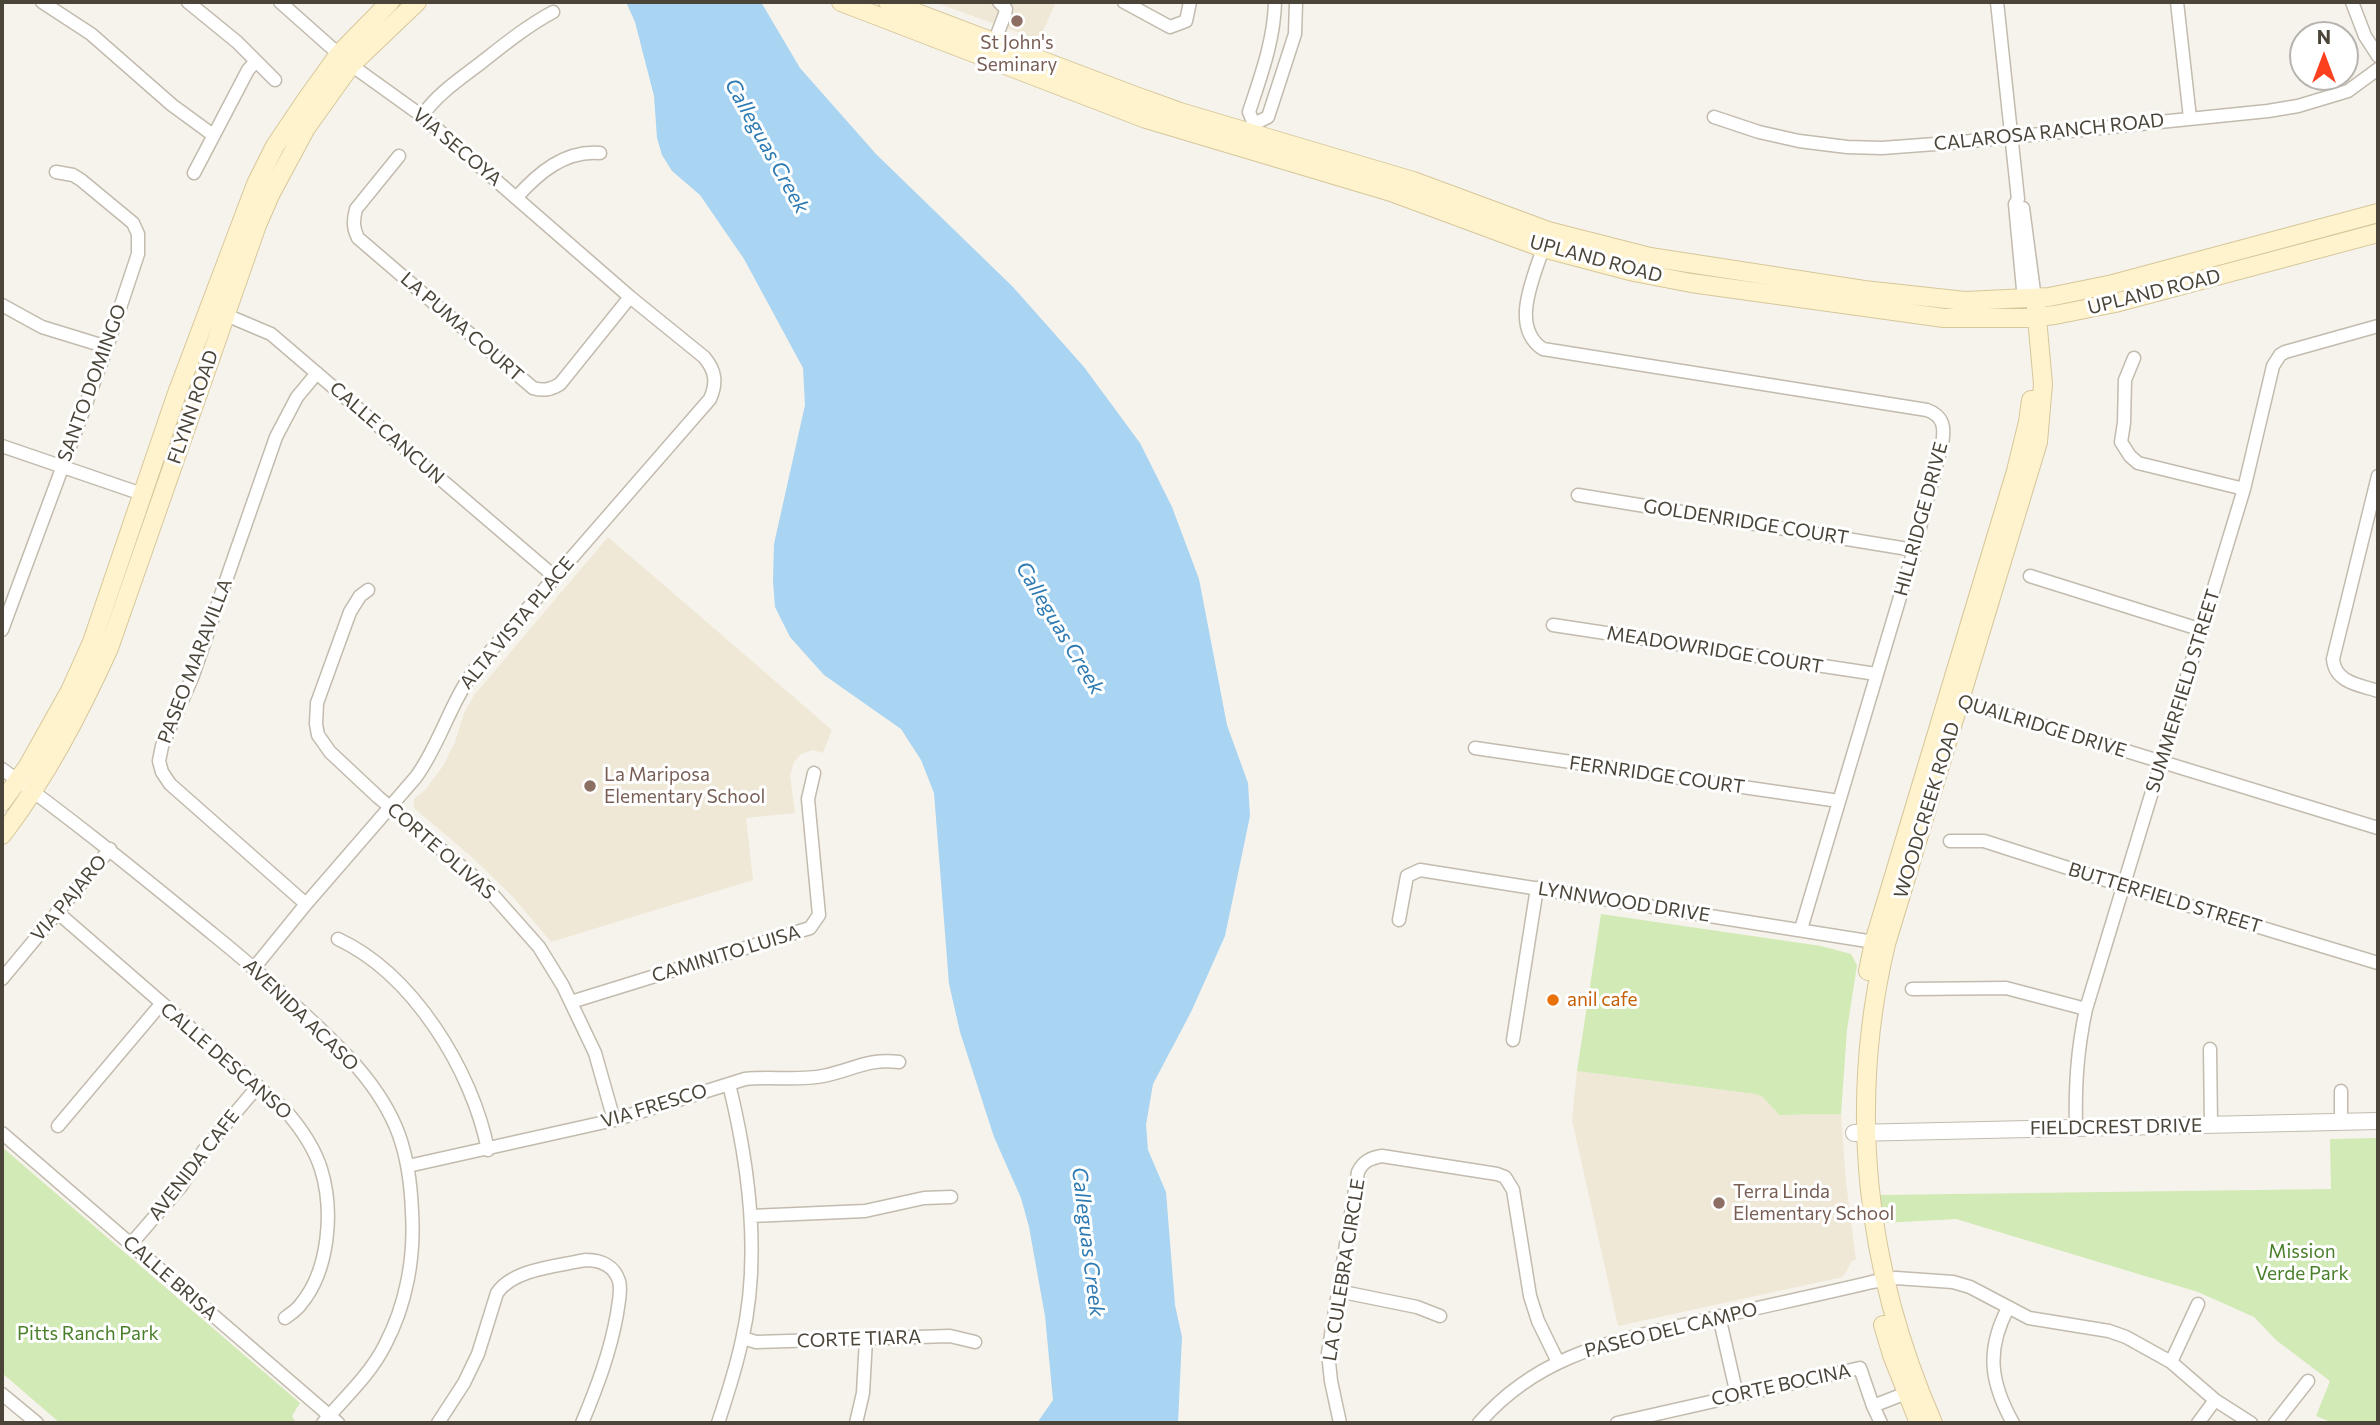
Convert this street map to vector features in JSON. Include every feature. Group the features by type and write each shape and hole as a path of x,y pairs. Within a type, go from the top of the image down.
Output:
{"main road":[{"name":"FLYNN ROAD","path":"2,835 60,749 109,648 217,311 243,215 275,146 390,2"},
{"name":"FLYNN ROAD","path":"345,59 417,2"},
{"name":"UPLAND ROAD","path":"841,2 991,51"},
{"name":"UPLAND ROAD","path":"888,2 1146,120 1394,193 1645,274 1944,318 2030,308 2105,306 2378,233"},
{"name":"UPLAND ROAD","path":"2030,308 2378,213"},
{"name":"WOODCREEK ROAD","path":"1933,1423 1892,1355 1860,1208 1860,1020 1880,943 1954,698 2028,422 2032,370 2030,308"},
{"name":"FLYNN ROAD","path":"2,802 18,780 70,691 92,642 142,494 217,311"},
{"name":"WOODCREEK ROAD","path":"1912,1391 1919,1423"}],"street":[{"path":"42,2 91,34 172,105 213,135"},
{"name":"VIA SECOYA","path":"280,2 345,59 422,116 630,297"},
{"path":"991,51 1006,9 999,2"},
{"path":"1124,2 1170,27 1186,21 1190,2"},
{"path":"1275,2 1274,29 1249,112 1254,124 1268,117 1295,34 1296,2"},
{"name":"WOODCREEK ROAD","path":"1997,2 2018,199 2015,204 2030,308"},
{"path":"2177,2 2190,118"},
{"path":"2352,2 2365,36 2378,55"},
{"path":"194,4 275,80"},
{"path":"422,116 431,103 455,83 532,24 553,12"},
{"path":"194,173 248,70 256,61"},
{"name":"CALAROSA RANCH ROAD","path":"1714,117 1759,132 1847,148 1920,146 2268,111 2348,91 2378,69"},
{"path":"516,198 528,185 566,157 586,152 600,153"},
{"name":"LA PUMA COURT","path":"399,156 356,209 353,220 358,238 533,388 551,389 560,384 630,297"},
{"name":"SANTO DOMINGO","path":"2,630 107,347 138,254 138,234 134,223 99,192 73,175 56,172"},
{"name":"HILLRIDGE DRIVE","path":"1546,240 1529,292 1526,322 1533,342 1543,349 1933,412 1942,422 1944,432 1914,550 1801,929"},
{"name":"ALTA VISTA PLACE","path":"254,968 427,762 466,681 710,399 715,387 713,371 704,357 630,297"},
{"path":"2,304 42,327 107,347"},
{"name":"CALLE CANCUN","path":"217,311 271,334 555,577"},
{"name":"SUMMERFIELD STREET","path":"2076,1128 2077,1059 2086,1009 2244,489 2276,360 2285,352 2378,326"},
{"path":"2134,358 2125,380 2124,423 2121,433 2121,442 2130,457 2138,463 2244,489"},
{"name":"PASEO MARAVILLA","path":"306,904 170,784 159,761 162,746 192,678 276,437 297,397 317,373"},
{"path":"2,446 142,494"},
{"path":"2378,476 2333,659 2336,672 2344,680 2378,691"},
{"name":"GOLDENRIDGE COURT","path":"1578,495 1914,550"},
{"path":"2030,576 2202,630"},
{"name":"CORTE OLIVAS","path":"368,590 360,596 350,612 317,703 316,724 323,744 390,808 458,863 505,907 539,947 563,986 595,1053 614,1120"},
{"name":"MEADOWRIDGE COURT","path":"1553,625 1876,674"},
{"name":"QUAILRIDGE DRIVE","path":"1954,698 2378,828"},
{"name":"FERNRIDGE COURT","path":"1475,748 1839,801"},
{"name":"AVENIDA ACASO","path":"2,769 110,849 254,968 354,1063 393,1122 408,1166 414,1237 405,1295 384,1347 330,1421"},
{"name":"CAMINITO LUISA","path":"571,1002 810,928 819,915 808,799 814,773"},
{"name":"BUTTERFIELD STREET","path":"1950,841 1984,841 2378,963"},
{"name":"VIA PAJARO","path":"2,979 110,849"},
{"name":"LYNNWOOD DRIVE","path":"1399,920 1404,883 1407,876 1420,870 1880,943"},
{"path":"1513,1040 1537,888"},
{"name":"CALLE DESCANSO","path":"57,912 285,1110 304,1135 321,1170 326,1190 327,1227 314,1285 300,1306 285,1318"},
{"path":"338,939 355,947 391,977 410,996 431,1024 468,1085 482,1120 488,1150"},
{"path":"1912,989 2006,988 2086,1009"},
{"path":"58,1126 161,1004"},
{"path":"2210,1049 2211,1125"},
{"name":"VIA FRESCO","path":"408,1166 614,1120 745,1079 826,1076 880,1060 900,1062"},
{"path":"718,1423 743,1338 748,1294 751,1216 746,1164 729,1084"},
{"name":"AVENIDA CAFE","path":"131,1244 182,1185 204,1150 258,1086"},
{"path":"2341,1091 2341,1122"},
{"name":"FIELDCREST DRIVE","path":"1859,1133 2378,1121"},
{"name":"CALLE BRISA","path":"2,1133 330,1421"},
{"name":"LA CULEBRA CIRCLE","path":"1340,1423 1328,1353 1359,1172 1366,1161 1382,1156 1505,1177 1513,1190 1530,1296 1538,1321 1558,1362"},
{"path":"751,1216 865,1211 924,1198 951,1197"},
{"path":"438,1423 464,1383 478,1354 497,1293 503,1284 519,1275 585,1260 601,1262 614,1271 620,1295 611,1343 600,1380 582,1423"},
{"name":"PASEO DEL CAMPO","path":"1479,1423 1511,1392 1558,1362 1600,1345 1896,1278 1953,1282 1970,1287 2029,1318 2109,1331 2143,1345 2171,1362 2215,1399 2250,1423"},
{"path":"1338,1291 1418,1307 1440,1316"},
{"path":"2171,1362 2197,1304"},
{"path":"2008,1308 1999,1323 1994,1341 1993,1368 1998,1392 2013,1423"},
{"path":"1719,1316 1737,1395"},
{"name":"CORTE TIARA","path":"743,1338 756,1342 950,1336 975,1342"},
{"path":"856,1423 863,1393 866,1339"},
{"name":"CORTE BOCINA","path":"1617,1423 1860,1368 1873,1406"},
{"path":"2275,1423 2308,1381"},
{"path":"1881,1423 1873,1406 1912,1391"},
{"path":"2,1394 37,1423"},
{"path":"2198,1423 2215,1399"}],"shaded area":[{"name":"St John's Seminary","path":"934,2 1056,2 1039,40"},
{"path":"608,537 832,730 823,753 813,750 801,754 794,762 790,775 795,813 746,818 753,880 551,942 513,897 474,859 414,808 414,799 426,789 443,766 455,742 464,713 475,694"},
{"name":"Terra Linda Elementary School","path":"1577,1071 1755,1094 1763,1097 1779,1115 1841,1114 1856,1260 1852,1261 1843,1277 1618,1326 1572,1120"}],"green space":[{"path":"1601,914 1821,946 1851,954 1857,965 1847,1030 1841,1114 1779,1115 1763,1097 1755,1094 1577,1071"},
{"name":"Mission Verde Park","path":"2378,1138 2378,1423 2333,1423 2316,1416 2330,1381 2276,1340 2254,1317 2198,1292 1956,1219 1884,1223 1880,1195 2331,1189 2330,1139"},
{"name":"Pitts Ranch Park","path":"2,1147 300,1403 292,1416 296,1423 60,1423 2,1373"}],"water":[{"name":"Calleguas Creek","path":"626,2 761,2 800,68 876,154 1013,287 1084,367 1140,443 1172,507 1199,579 1227,725 1248,783 1250,816 1225,936 1191,1012 1153,1084 1146,1125 1148,1150 1166,1192 1175,1305 1182,1337 1178,1423 1037,1423 1053,1400 1045,1316 1021,1198 994,1137 960,1032 949,984 934,793 921,760 901,729 824,675 790,637 775,607 774,544 805,405 803,368 744,259 700,195 672,171 662,155 657,138 654,96 635,22"}],"place":[{"name":"St John's Seminary","path":"1017,21"},
{"name":"La Mariposa Elementary School","path":"590,786"},
{"name":"anil cafe","path":"1553,1000"},
{"name":"Terra Linda Elementary School","path":"1719,1203"}]}
